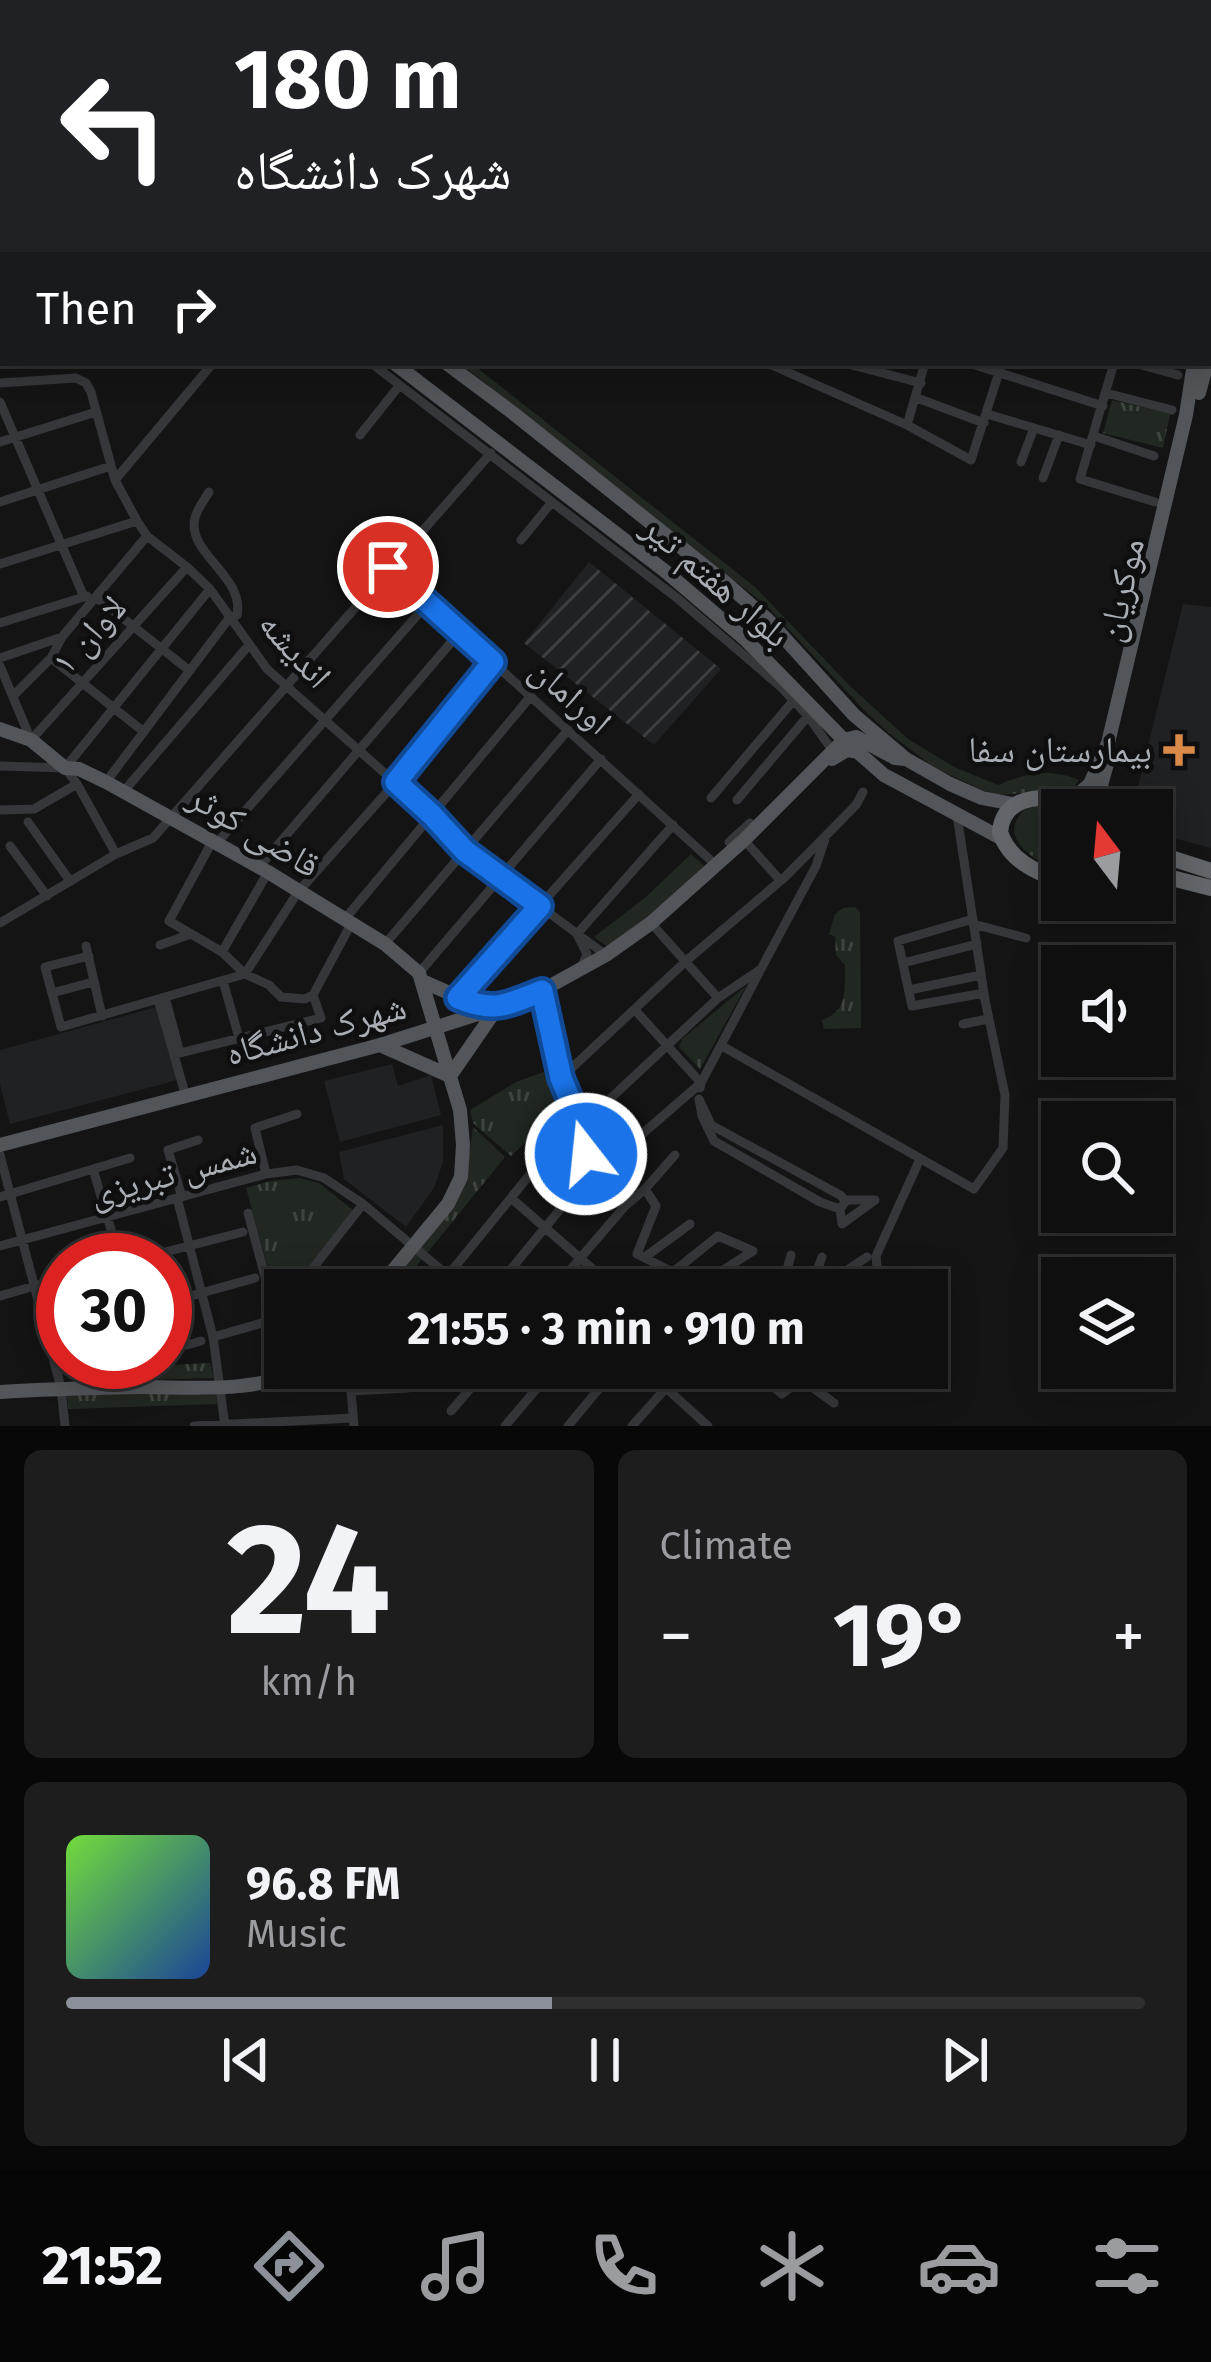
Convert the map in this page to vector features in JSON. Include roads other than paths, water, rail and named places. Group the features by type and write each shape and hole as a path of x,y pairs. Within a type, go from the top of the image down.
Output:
{"highway":[{"path":"1041,801 1012,804 1001,822 1001,838 1009,852 1041,872"},
{"path":"1173,859 1211,872"},
{"path":"1173,878 1211,888"}],"main road":[{"name":"بلوار هفتم تیر","path":"398,366 557,498 664,572 746,640 834,749 857,752 884,775 1001,838"},
{"name":"بلوار هفتم تیر","path":"450,366 709,568 768,620 854,715 906,759 982,798 1012,804"},
{"path":"1084,789 1108,743 1203,366"},
{"name":"موکریان","path":"1101,789 1120,728 1203,366"},
{"path":"746,640 768,620"},
{"name":"قاضی کوثر","path":"0,729 31,740 65,768 80,769 173,817 385,944 420,977 458,998 496,1011"},
{"path":"834,749 856,737 906,759"},
{"name":"شهرک دانشگاه","path":"0,1151 381,1047 542,993 653,925 834,749"},
{"path":"542,993 613,956 653,925 840,752 857,752"},
{"path":"394,1269 448,1204 460,1178 463,1145 460,1110 420,977"},
{"path":"450,1076 496,1011"},
{"path":"0,1151 381,1047 450,1076"},
{"path":"192,1387 264,1383"},
{"path":"0,1392 46,1389"}],"street":[{"path":"115,480 210,366"},
{"path":"375,366 557,498 677,598 793,701 834,749"},
{"path":"856,366 921,383"},
{"path":"907,425 925,366"},
{"path":"1113,366 1079,479 1155,502"},
{"path":"1146,366 1178,375"},
{"path":"794,369 970,460 1001,368 1102,406"},
{"path":"0,383 81,379 92,392 95,412 0,442"},
{"path":"360,435 399,386"},
{"path":"1106,393 1172,410"},
{"path":"917,398 1154,456"},
{"path":"0,402 62,544 93,596 190,671"},
{"name":"اندیشه","path":"95,412 115,480 147,536 210,589 248,646 285,687 396,782 465,851 606,955"},
{"path":"1021,462 1034,428"},
{"path":"1043,478 1059,435"},
{"path":"0,923 116,854 153,838 491,453"},
{"path":"0,502 111,466"},
{"path":"106,782 236,615 235,591 198,541 194,528 195,515 209,492"},
{"path":"521,540 557,498"},
{"path":"0,564 136,520"},
{"path":"13,696 51,658 93,596 147,536"},
{"name":"لاوان ۱","path":"31,740 188,567"},
{"name":"اورامان","path":"388,567 716,865"},
{"path":"65,768 210,589"},
{"path":"0,623 93,596"},
{"path":"313,995 281,997 222,952 169,921 215,842 428,603"},
{"path":"222,952 264,870 460,632"},
{"path":"31,740 0,662 62,637"},
{"path":"124,791 248,646"},
{"path":"51,658 144,732"},
{"path":"102,1016 88,951 45,967 61,1028 223,981 245,974 298,892 396,782 493,662"},
{"path":"161,999 180,1053 320,1018 313,995 348,922 531,696"},
{"path":"711,798 793,701"},
{"path":"737,800 808,716"},
{"path":"385,944 568,730"},
{"path":"420,977 601,759"},
{"path":"0,766 65,768"},
{"path":"65,768 116,854"},
{"path":"0,810 34,808 77,784"},
{"path":"561,1078 783,879 856,805 863,792"},
{"path":"458,998 639,794"},
{"path":"722,1046 974,1189 1004,1148 1005,1095 988,1019 957,815"},
{"path":"28,822 70,881"},
{"path":"750,823 740,842 783,879 797,879 803,891"},
{"path":"580,969 587,954 578,934 674,824"},
{"path":"512,1269 584,1180 700,1083 803,891 826,836"},
{"path":"10,846 47,896"},
{"path":"984,993 912,1006 898,941 973,922 1026,938"},
{"path":"653,925 718,998"},
{"path":"160,945 191,934"},
{"path":"903,963 976,944"},
{"path":"581,1126 718,998 761,969"},
{"path":"908,990 982,975"},
{"path":"223,981 239,1038"},
{"path":"52,993 93,982"},
{"path":"542,993 561,1078 581,1126 584,1180"},
{"path":"161,999 186,1097"},
{"path":"635,1010 700,1083 699,1099 711,1125 843,1205"},
{"path":"963,1024 988,1019"},
{"path":"266,1174 255,1128 297,1114"},
{"path":"187,1233 168,1150 198,1140"},
{"path":"0,1151 5,1196 36,1290"},
{"path":"571,1269 675,1154"},
{"path":"453,1269 545,1156"},
{"path":"5,1196 130,1158"},
{"path":"877,1269 876,1256 920,1159"},
{"path":"92,1169 112,1233"},
{"name":"شمس تبریزی","path":"0,1246 266,1174 297,1170 325,1178 443,1269"},
{"path":"645,1190 656,1206 637,1254 668,1269"},
{"path":"511,1198 592,1269"},
{"path":"312,1269 363,1204"},
{"path":"248,1213 264,1273"},
{"path":"645,1257 690,1224"},
{"path":"192,1245 243,1232"},
{"path":"678,1269 718,1236 753,1251 725,1269"},
{"path":"192,1253 225,1425"},
{"path":"787,1269 790,1255"},
{"path":"820,1269 822,1257"},
{"path":"844,1269 867,1257"},
{"path":"192,1296 255,1279"},
{"path":"0,1295 35,1286"},
{"path":"192,1343 262,1323"},
{"path":"62,1389 65,1426"},
{"path":"198,1426 353,1422 351,1391 366,1389"},
{"path":"451,1411 470,1389"},
{"path":"505,1426 536,1389"},
{"path":"568,1426 599,1389"},
{"path":"632,1426 665,1389"},
{"path":"667,1389 709,1426"},
{"path":"815,1389 834,1403"}],"place":[{"name":"بیمارستان سفا","path":"1179,750"}]}
